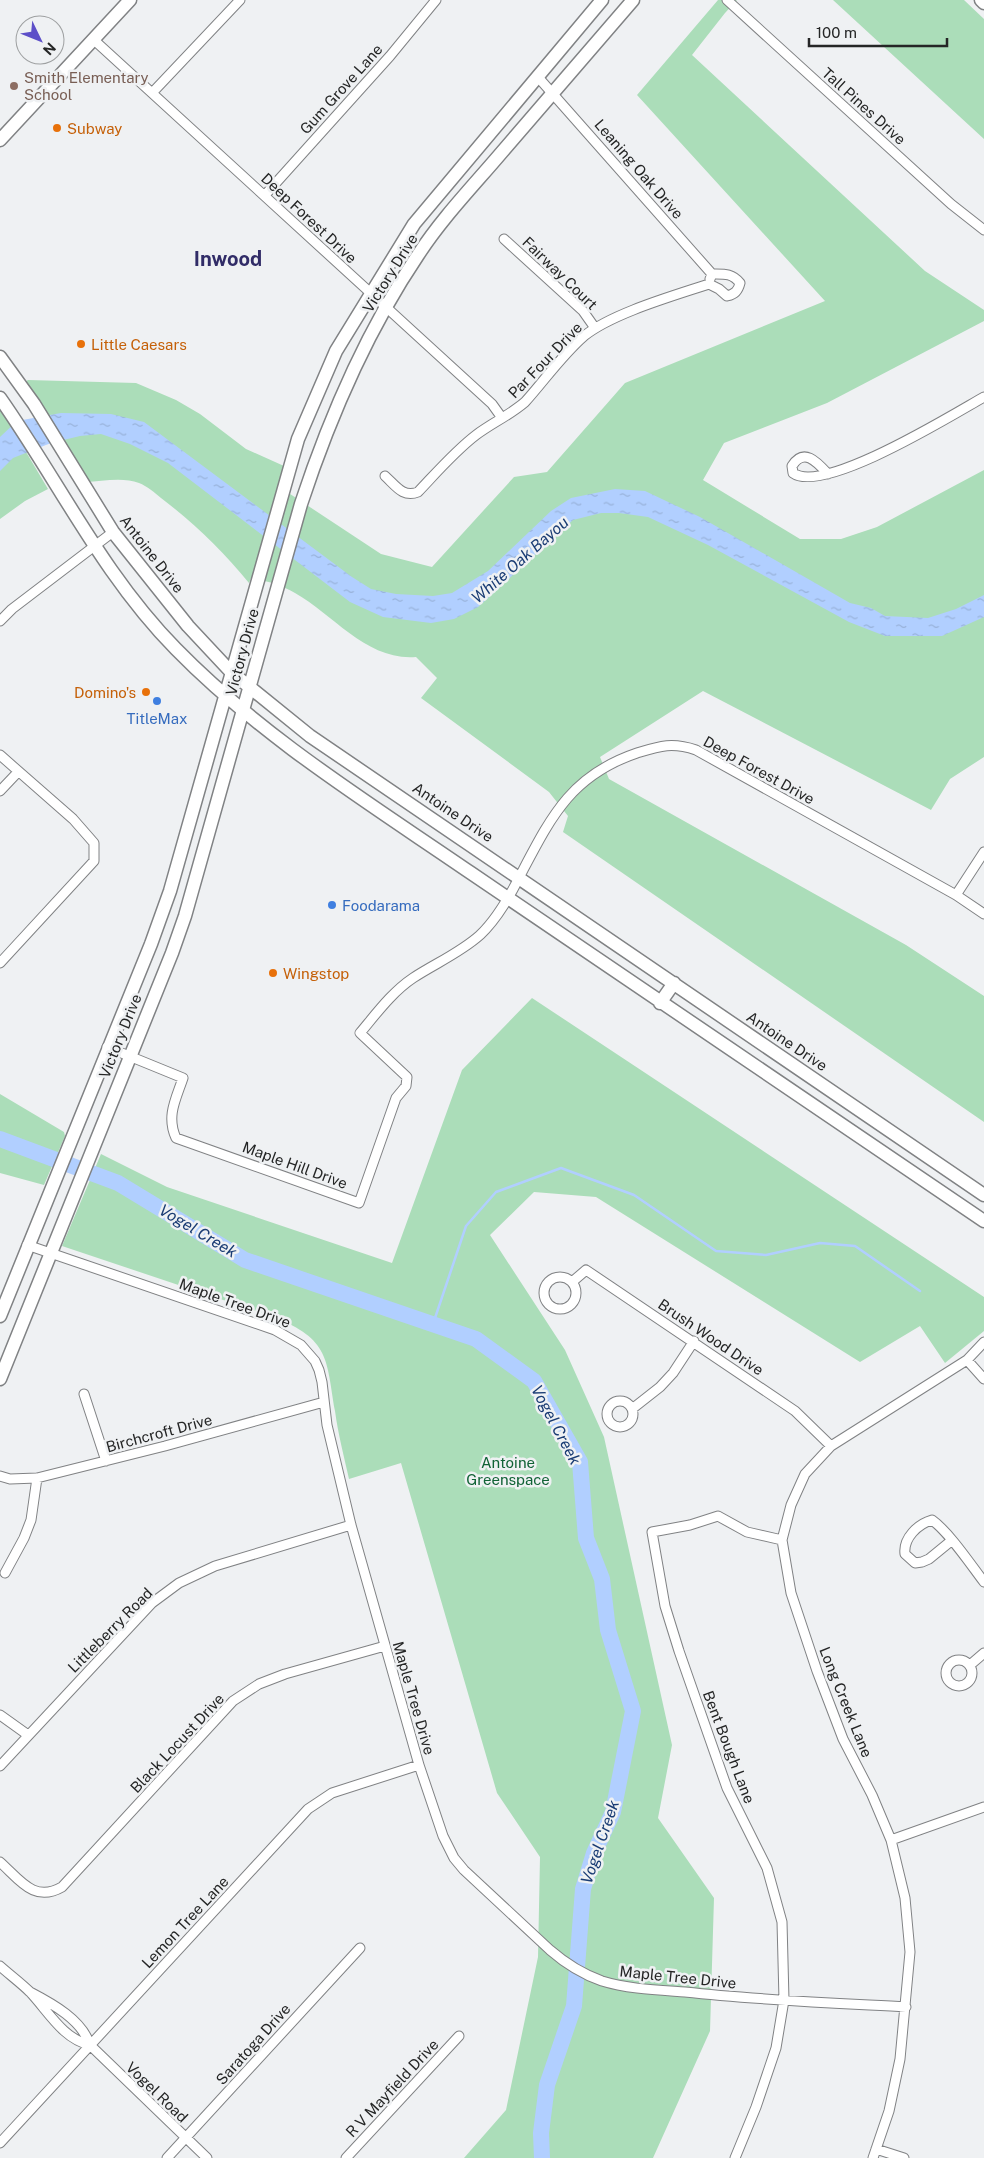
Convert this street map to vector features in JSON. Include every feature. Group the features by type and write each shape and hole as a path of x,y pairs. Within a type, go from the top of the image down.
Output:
{"main road":[{"path":"0,140 130,0"},
{"name":"Victory Drive","path":"0,1316 55,1176 151,944 170,891 224,694 298,439 336,351 414,224 602,0"},
{"name":"Victory Drive","path":"0,1379 176,941 301,504 321,444 355,364 419,253 466,194 633,0"},
{"path":"981,0 984,3"},
{"name":"Antoine Drive","path":"0,357 34,404 112,532 188,626 231,672 310,736 520,877 984,1195"},
{"path":"0,398 94,546 148,618 176,649 242,712 354,793 660,1003 984,1221"},
{"path":"298,439 321,444"},
{"path":"400,824 411,804"},
{"path":"184,840 205,843"},
{"path":"660,1003 674,983"},
{"path":"814,1106 826,1088"},
{"path":"928,1183 940,1165"}],"street":[{"path":"152,93 240,0"},
{"name":"Gum Grove Lane","path":"265,195 390,56 436,0"},
{"name":"Tall Pines Drive","path":"728,0 951,204 984,230"},
{"name":"Deep Forest Drive","path":"94,40 492,404 502,418"},
{"name":"Leaning Oak Drive","path":"537,76 712,274"},
{"name":"Fairway Court","path":"504,239 583,312 595,328"},
{"path":"712,274 728,274 740,284 738,290 732,295 726,296 719,289 709,284 712,274"},
{"name":"Par Four Drive","path":"385,476 403,493 410,495 418,492 460,448 477,434 525,402 575,345 595,328 627,314 709,284"},
{"path":"828,474 855,466 984,397"},
{"path":"0,621 12,608 112,532"},
{"name":"Deep Forest Drive","path":"508,898 548,822 574,791 595,772 615,761 655,747 679,744 704,755 956,895 984,914"},
{"path":"0,755 73,819 94,842 94,861 0,963"},
{"path":"0,791 18,772"},
{"path":"956,895 984,852"},
{"name":"Maple Hill Drive","path":"108,1047 183,1078 172,1110 171,1126 176,1138 359,1203 396,1098 406,1086 407,1077 360,1033 391,998 411,980 480,935 508,898"},
{"name":"Maple Tree Drive","path":"27,1245 275,1330 301,1345 315,1362 322,1382 327,1425 351,1524 434,1814 454,1858 464,1870 550,1950 574,1968 612,1984 707,1995 906,2007"},
{"name":"Brush Wood Drive","path":"572,1282 586,1270 694,1341 794,1411 831,1446"},
{"path":"632,1409 660,1387 673,1373 694,1341"},
{"name":"Long Creek Lane","path":"875,2154 889,2111 900,2059 910,1952 905,1898 891,1840 872,1795 843,1740 817,1671 791,1593 782,1540 791,1505 805,1474 831,1446 967,1360 984,1342"},
{"path":"967,1360 984,1380"},
{"path":"84,1394 106,1461"},
{"name":"Birchcroft Drive","path":"0,1476 10,1479 37,1478 324,1402"},
{"path":"5,1573 24,1538 31,1520 37,1478"},
{"name":"Bent Bough Lane","path":"735,2158 756,2107 776,2048 784,2000 782,1922 767,1868 727,1788 678,1650 666,1606 652,1532 690,1526 718,1516 747,1532 782,1540"},
{"path":"951,1541 922,1562 915,1563 905,1554 906,1541 911,1534 926,1522 932,1520 937,1524 951,1541 984,1582"},
{"name":"Littleberry Road","path":"0,1766 152,1603 180,1583 215,1566 351,1524"},
{"name":"Black Locust Drive","path":"0,1862 30,1890 51,1893 62,1887 233,1702 259,1684 286,1674 385,1646"},
{"path":"970,1665 984,1654"},
{"path":"0,1715 28,1735"},
{"name":"Lemon Tree Lane","path":"0,2143 308,1809 332,1793 419,1766"},
{"path":"891,1840 984,1808"},
{"name":"Saratoga Drive","path":"167,2158 360,1948"},
{"name":"Vogel Road","path":"0,1966 30,1992 53,2019 77,2042 90,2045"},
{"name":"Vogel Road","path":"30,1992 61,2010 86,2033 90,2045 207,2158"},
{"name":"R V Mayfield Drive","path":"346,2158 458,2036"},
{"path":"875,2154 904,2158"}],"green space":[{"path":"718,0 737,0 692,55 925,271 984,310 984,321 827,403 724,443 703,480 800,539 841,539 877,527 984,470 984,757 950,779 931,810 703,691 600,757 609,779 906,945 984,996 984,1122 563,832 568,816 549,792 421,698 437,678 416,657 398,656 382,652 366,644 309,602 284,588 251,578 249,583 196,527 142,484 120,480 86,482 25,382 28,380 136,383 176,400 200,414 246,449 284,466 278,486 381,554 432,567 514,477 547,472 625,383 825,301 637,95"},
{"path":"833,0 964,0 984,19 984,139"},
{"path":"0,408 48,489 25,501 0,519"},
{"name":"Antoine Greenspace","path":"532,998 984,1297 984,1331 945,1363 920,1326 860,1362 596,1197 534,1192 490,1235 565,1350 604,1437 672,1745 658,1818 714,1898 710,2031 653,2158 464,2158 506,2110 538,1957 540,1857 497,1793 401,1463 349,1479 327,1364 316,1343 292,1325 274,1317 62,1246 101,1154 167,1187 392,1263 462,1070"},
{"path":"0,1094 64,1132 65,1136 44,1185 0,1173"}],"water":[{"name":"White Oak Bayou","path":"61,413 111,414 144,422 352,577 371,589 396,594 433,596 452,593 488,571 551,511 571,498 615,489 645,491 700,517 850,603 871,608 885,616 928,618 956,609 984,595 984,617 942,636 885,636 849,622 708,545 648,517 619,513 601,513 573,520 478,607 454,619 431,623 383,617 350,602 168,463 130,444 101,434 80,436 51,443 13,458 0,471 0,437 17,421"}],"waterway":[{"name":"Vogel Creek","path":"0,1139 118,1183 245,1260 476,1339 534,1381 580,1462 586,1538 602,1579 608,1630 633,1711 613,1812 594,1853 583,1889 574,2006 547,2085 541,2133 542,2158"},
{"path":"433,1324 466,1226 496,1192 561,1168 634,1195 716,1251 766,1255 820,1243 855,1246 920,1291"}],"place":[{"name":"Smith Elementary School","path":"14,86"},
{"name":"Subway","path":"57,128"},
{"name":"Little Caesars","path":"81,344"},
{"name":"Domino's","path":"146,692"},
{"name":"TitleMax","path":"157,701"},
{"name":"Foodarama","path":"332,905"},
{"name":"Wingstop","path":"273,973"}],"district":[{"name":"Inwood","path":"228,259"}]}
